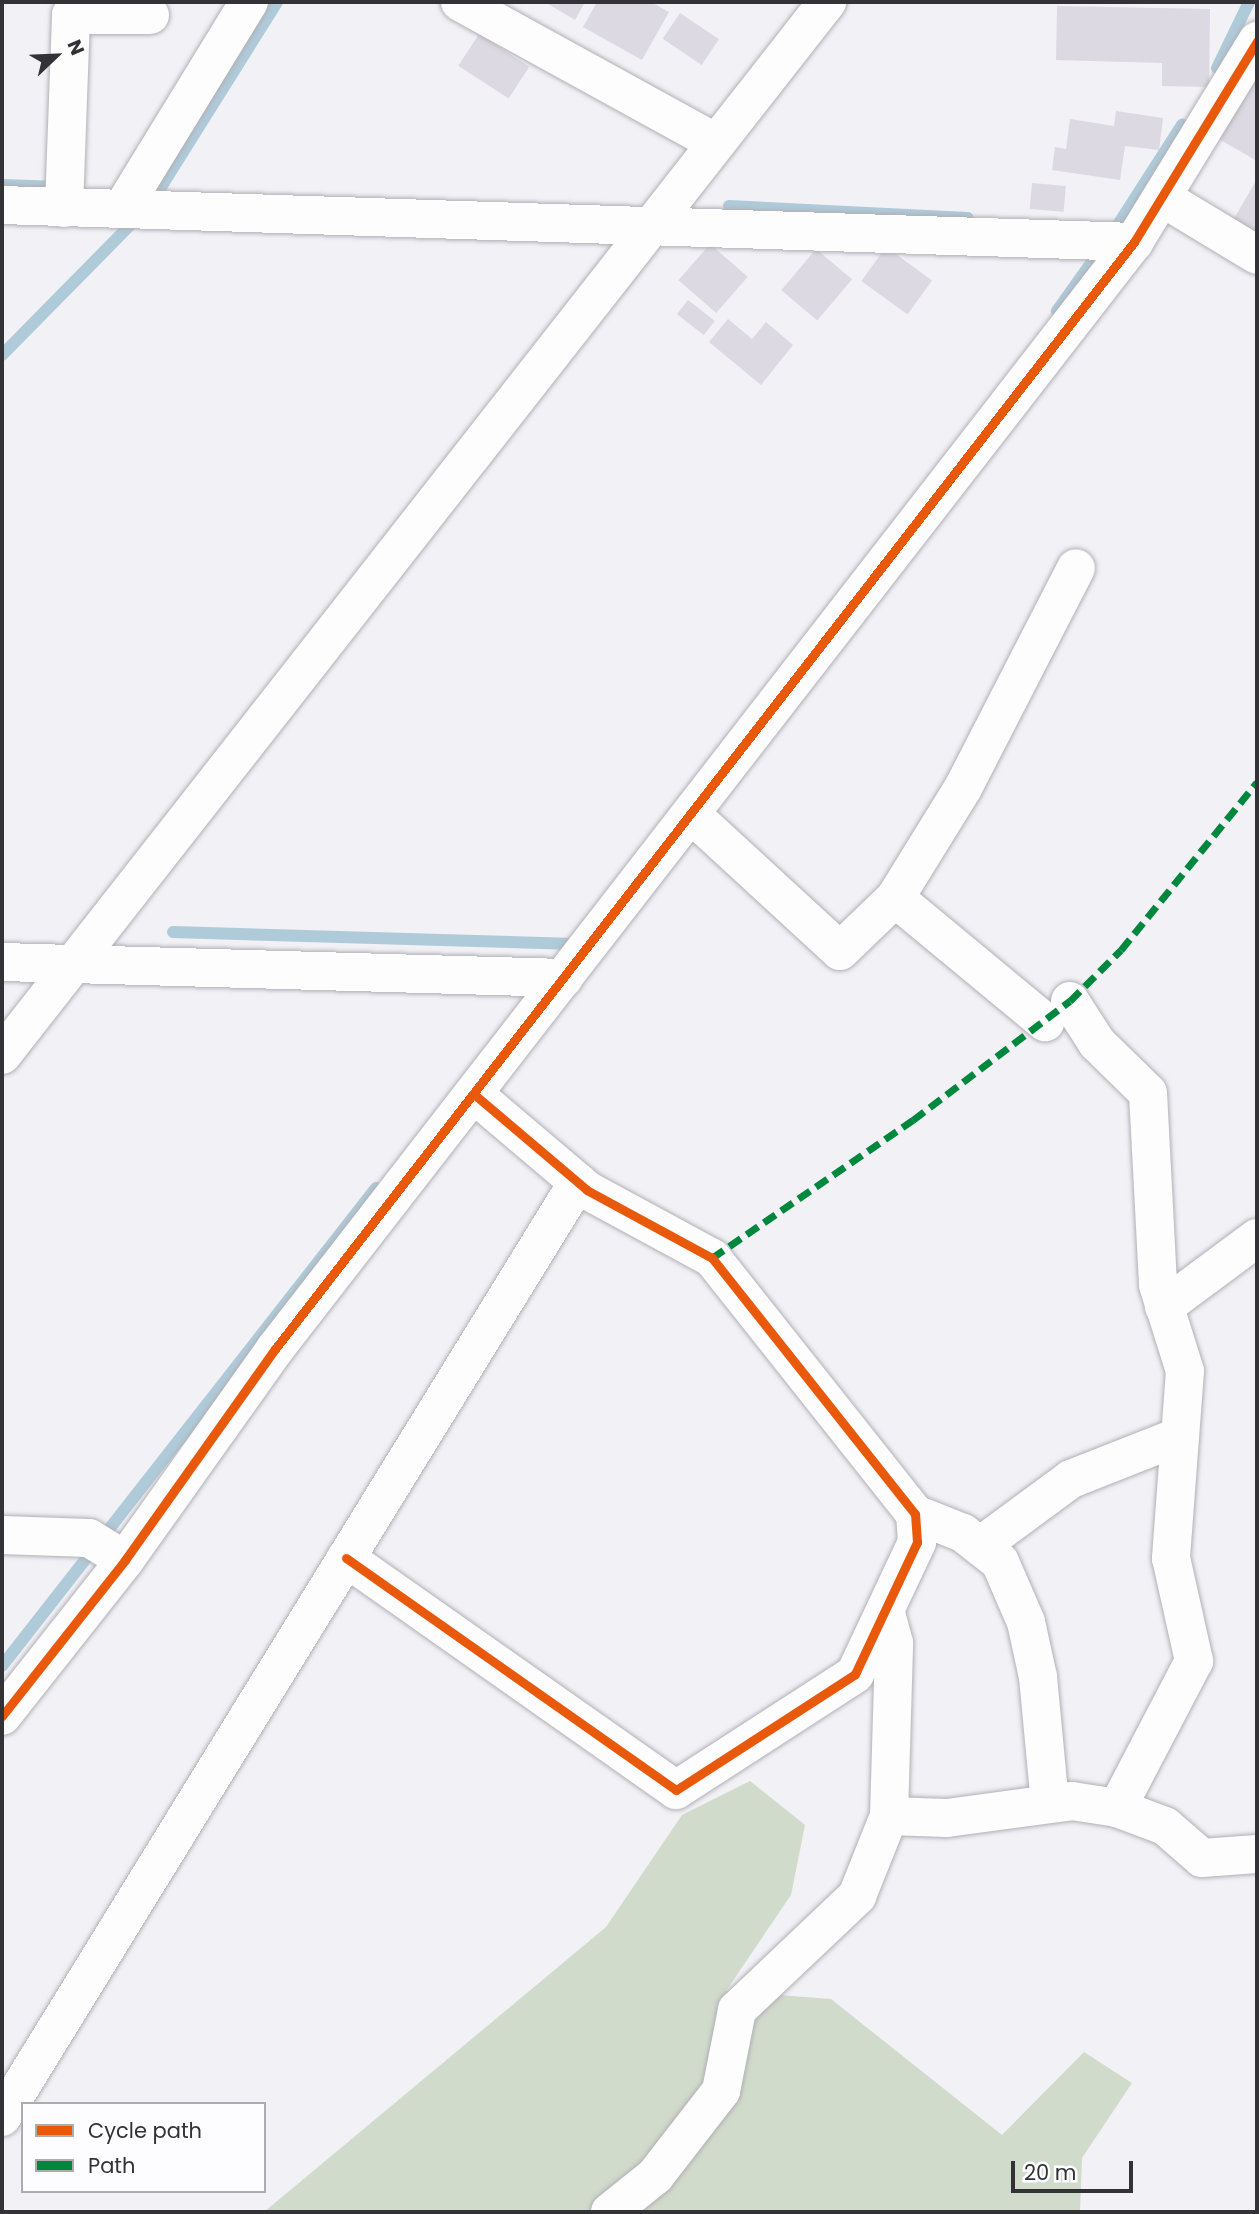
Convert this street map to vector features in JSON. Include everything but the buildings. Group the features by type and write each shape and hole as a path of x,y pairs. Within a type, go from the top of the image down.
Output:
{"street":[{"path":"135,203 249,2"},
{"path":"460,2 716,143"},
{"path":"2,1055 827,2"},
{"path":"64,195 71,15 150,15"},
{"path":"3,1713 107,1549 275,1349 691,814 1115,242 1163,198 1257,41"},
{"path":"2,205 64,195 135,203 651,226 1115,242"},
{"path":"1163,198 1257,255"},
{"path":"691,814 840,951 895,898 963,788 1076,568"},
{"path":"895,898 1057,1011 1097,1043 1148,1093 1158,1285 1185,1371 1171,1558 1194,1661 1117,1808"},
{"path":"2,962 564,978"},
{"path":"474,1094 578,1182 712,1258 915,1514 980,1546 1000,1562 1026,1622 1038,1677 1050,1803"},
{"path":"2,2117 578,1182"},
{"path":"1164,1307 1257,1238"},
{"path":"980,1546 1071,1479 1180,1436"},
{"path":"346,1558 676,1790 855,1674 917,1542 915,1514"},
{"path":"2,1535 107,1549"},
{"path":"610,2212 655,2175 721,2091 737,2010 857,1896 889,1816 894,1643 885,1610"},
{"path":"889,1816 947,1818 1050,1803 1117,1808 1165,1826 1202,1858 1257,1854"}],"green space":[{"path":"750,1781 805,1825 791,1895 726,1991 831,1999 1002,2135 1084,2052 1132,2083 1082,2158 1080,2212 264,2212 606,1927 682,1815"}],"waterway":[{"path":"151,203 277,2"},
{"path":"1217,68 1249,2"},
{"path":"1112,234 1182,125"},
{"path":"2,185 61,187"},
{"path":"729,206 968,218"},
{"path":"2,355 139,216"},
{"path":"1057,311 1101,249"},
{"path":"173,932 567,944"},
{"path":"2,1666 376,1188"}],"marked path":[{"path":"712,1258 913,1120 1070,1001 1121,950 1257,782"}],"cycle path":[{"path":"2,1716 125,1560 275,1349 1134,242 1257,41"},
{"path":"346,1558 676,1790 855,1674 917,1542 915,1514 712,1258 587,1190 474,1094"}]}
